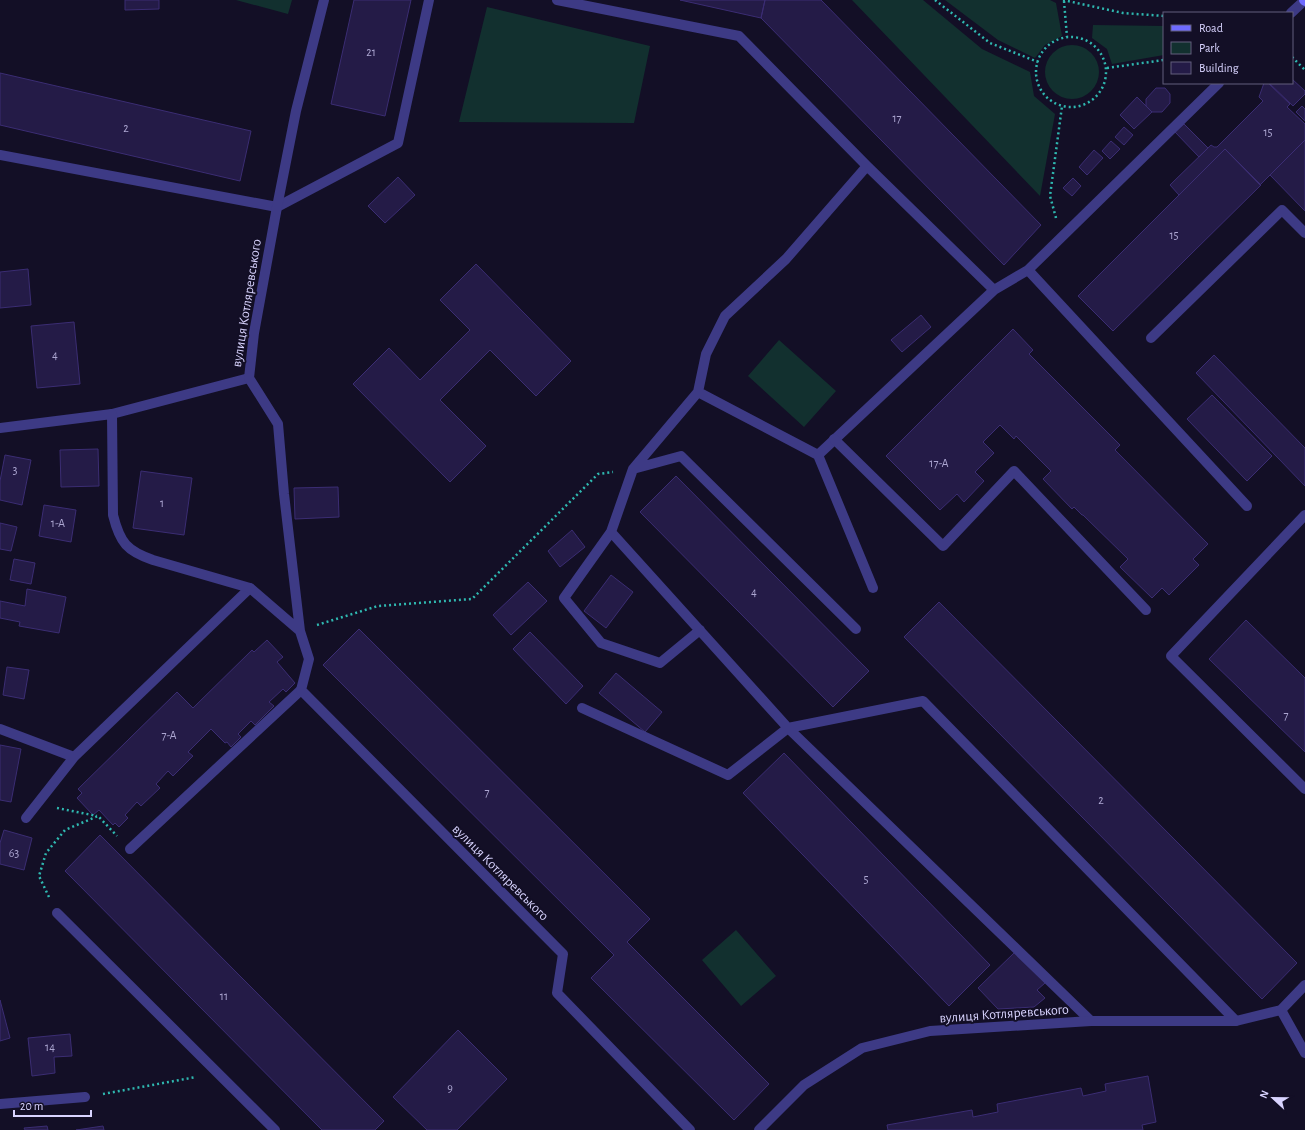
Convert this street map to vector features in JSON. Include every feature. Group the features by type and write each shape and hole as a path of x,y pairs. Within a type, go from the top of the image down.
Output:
{"street":[{"name":"вулиця Котляревського","path":"324,0 296,111 254,333 249,378 278,424 284,494 300,631 309,660 301,690 563,954 557,993 690,1130"},
{"path":"0,155 277,207 398,143 429,0"},
{"path":"557,0 739,36 867,166 994,290"},
{"path":"1292,12 1305,0"},
{"path":"818,455 994,290 1028,270 1218,84"},
{"path":"700,630 660,663 602,642 564,598 611,532 633,469 698,392 706,354 725,316 786,259 867,166"},
{"path":"1151,338 1282,210 1305,233"},
{"path":"1028,270 1247,506"},
{"path":"0,428 112,414 249,378"},
{"path":"698,392 818,455 873,588"},
{"path":"112,414 114,516 117,531 125,545 138,555 250,588 300,631"},
{"path":"834,439 943,546 1014,471 1146,610"},
{"path":"633,469 681,456 856,629"},
{"path":"1304,518 1171,656 1305,789"},
{"path":"611,532 788,728 1090,1021"},
{"path":"26,818 74,757 250,588"},
{"path":"130,849 301,690"},
{"path":"582,708 728,774 788,728 923,701 1236,1021"},
{"path":"0,729 74,757"},
{"path":"57,913 274,1130"},
{"path":"1305,985 1281,1010 1305,1053"},
{"name":"вулиця Котляревського","path":"759,1130 804,1085 862,1048 930,1031 1090,1021 1236,1021 1281,1010"},
{"path":"0,1104 85,1097"}],"path":[{"path":"935,0 990,43 1038,62"},
{"path":"1067,37 1063,0 1123,12 1163,16"},
{"path":"1067,37 1081,38 1094,44 1102,55 1107,68 1105,82 1099,94 1088,103 1075,108 1062,106 1049,100 1040,89 1036,76 1038,62 1044,50 1054,41 1067,37"},
{"path":"1293,58 1305,70"},
{"path":"1107,68 1163,60"},
{"path":"1060,238 1050,196 1062,106"},
{"path":"300,631 378,606 472,599 598,474 633,469"},
{"path":"37,804 98,816 130,849"},
{"path":"57,913 39,876 46,853 64,830 98,816"},
{"path":"85,1097 218,1074"}],"green space":[{"path":"236,0 292,0 288,14"},
{"path":"852,0 923,0 982,49 1030,72 1034,96 1055,114 1040,196"},
{"path":"945,0 1050,0 1056,3 1062,36 1045,45 1035,58 998,40"},
{"path":"487,7 650,46 634,123 459,122"},
{"path":"1093,25 1163,26 1163,55 1112,64 1107,49 1092,38"},
{"path":"1067,45 1077,45 1087,49 1095,57 1099,67 1099,77 1095,87 1087,95 1077,99 1067,99 1057,95 1049,87 1045,77 1045,67 1049,57 1057,49"},
{"path":"779,340 836,391 804,427 748,376"},
{"path":"736,930 776,976 741,1006 702,960"}],"building":[{"path":"125,0 159,0 159,9 125,10"},
{"path":"354,0 411,0 385,116 331,104"},
{"path":"680,0 765,0 761,18"},
{"path":"765,0 821,0 1041,225 1004,265 761,18"},
{"path":"0,73 251,131 240,181 0,125"},
{"path":"1293,80 1305,91 1305,94 1293,106 1270,84 1293,84"},
{"path":"1264,84 1269,84 1290,104 1287,107 1305,124 1305,140 1260,185 1225,149 1179,195 1170,185 1211,145 1217,147 1263,101 1259,97"},
{"path":"1156,88 1165,88 1170,94 1170,103 1162,112 1152,112 1146,106 1146,99"},
{"path":"1137,97 1152,112 1134,129 1120,115"},
{"path":"1302,106 1305,109 1305,121 1296,112"},
{"path":"1184,124 1208,148 1199,157 1175,132"},
{"path":"1124,127 1133,135 1124,145 1115,137"},
{"path":"1305,140 1305,211 1270,175"},
{"path":"1111,141 1120,149 1110,159 1102,151"},
{"path":"1225,149 1261,185 1113,331 1078,296"},
{"path":"1094,150 1103,158 1087,175 1079,167"},
{"path":"398,177 415,195 385,223 368,206"},
{"path":"1073,178 1081,186 1072,196 1063,188"},
{"path":"476,264 571,361 536,396 490,350 440,400 486,446 450,482 353,384 389,348 420,380 470,330 440,300"},
{"path":"28,269 31,305 0,308 0,272"},
{"path":"921,315 931,327 902,352 891,340"},
{"path":"74,322 80,384 37,388 31,326"},
{"path":"1013,329 1033,350 1029,354 1120,445 1115,450 1208,544 1193,559 1199,565 1169,595 1162,588 1152,598 1120,567 1128,559 1083,515 1074,507 1072,509 1043,479 1051,471 1016,436 1014,439 1000,425 983,442 994,453 975,472 984,481 964,502 957,494 940,510 886,456"},
{"path":"1214,355 1305,448 1305,486 1196,373"},
{"path":"1212,395 1272,456 1247,481 1187,419"},
{"path":"98,449 99,486 61,487 60,450"},
{"path":"5,455 31,460 22,505 0,500 0,481"},
{"path":"141,471 192,478 184,535 133,528"},
{"path":"676,476 869,671 833,707 640,512"},
{"path":"338,487 339,517 295,519 294,488"},
{"path":"44,505 76,510 71,542 39,536"},
{"path":"0,523 17,527 11,551 0,549"},
{"path":"572,530 585,547 560,567 548,551"},
{"path":"14,559 35,563 31,584 10,580"},
{"path":"611,575 633,592 606,628 584,611"},
{"path":"528,582 547,601 511,635 493,615"},
{"path":"27,589 66,597 59,633 19,626 20,622 0,618 0,601 25,606"},
{"path":"939,602 1297,963 1262,999 904,637"},
{"path":"1246,620 1305,678 1305,752 1209,659"},
{"path":"359,629 650,919 627,942 769,1084 734,1120 591,978 614,955 323,665"},
{"path":"530,632 583,686 566,704 513,649"},
{"path":"267,640 283,657 277,662 295,683 286,692 283,689 269,702 274,706 255,725 251,721 238,734 241,737 231,747 211,729 188,752 193,756 173,776 168,771 156,784 160,788 141,806 137,802 125,815 128,818 119,827 115,823 113,825 99,810 93,815 77,798 82,793 78,789 177,692 193,708 252,650 254,652"},
{"path":"7,667 29,670 24,699 3,695"},
{"path":"616,673 662,712 645,732 599,693"},
{"path":"0,745 21,749 11,802 0,800"},
{"path":"784,753 990,965 949,1006 743,793"},
{"path":"4,830 32,838 24,870 0,864 0,843"},
{"path":"100,835 384,1121 375,1130 322,1130 65,871"},
{"path":"1015,952 1045,983 1037,990 1045,998 1034,1007 998,1009 978,988"},
{"path":"0,1000 10,1038 0,1041"},
{"path":"458,1030 507,1079 457,1130 427,1130 393,1097"},
{"path":"70,1034 72,1056 54,1057 55,1073 32,1076 28,1038"},
{"path":"1148,1076 1156,1122 1142,1125 1143,1130 888,1130 887,1125 972,1110 973,1117 998,1112 997,1104 1081,1088 1083,1096 1106,1091 1105,1084"},
{"path":"47,1126 48,1130 25,1130 24,1128"},
{"path":"103,1126 104,1130 76,1130"}]}
